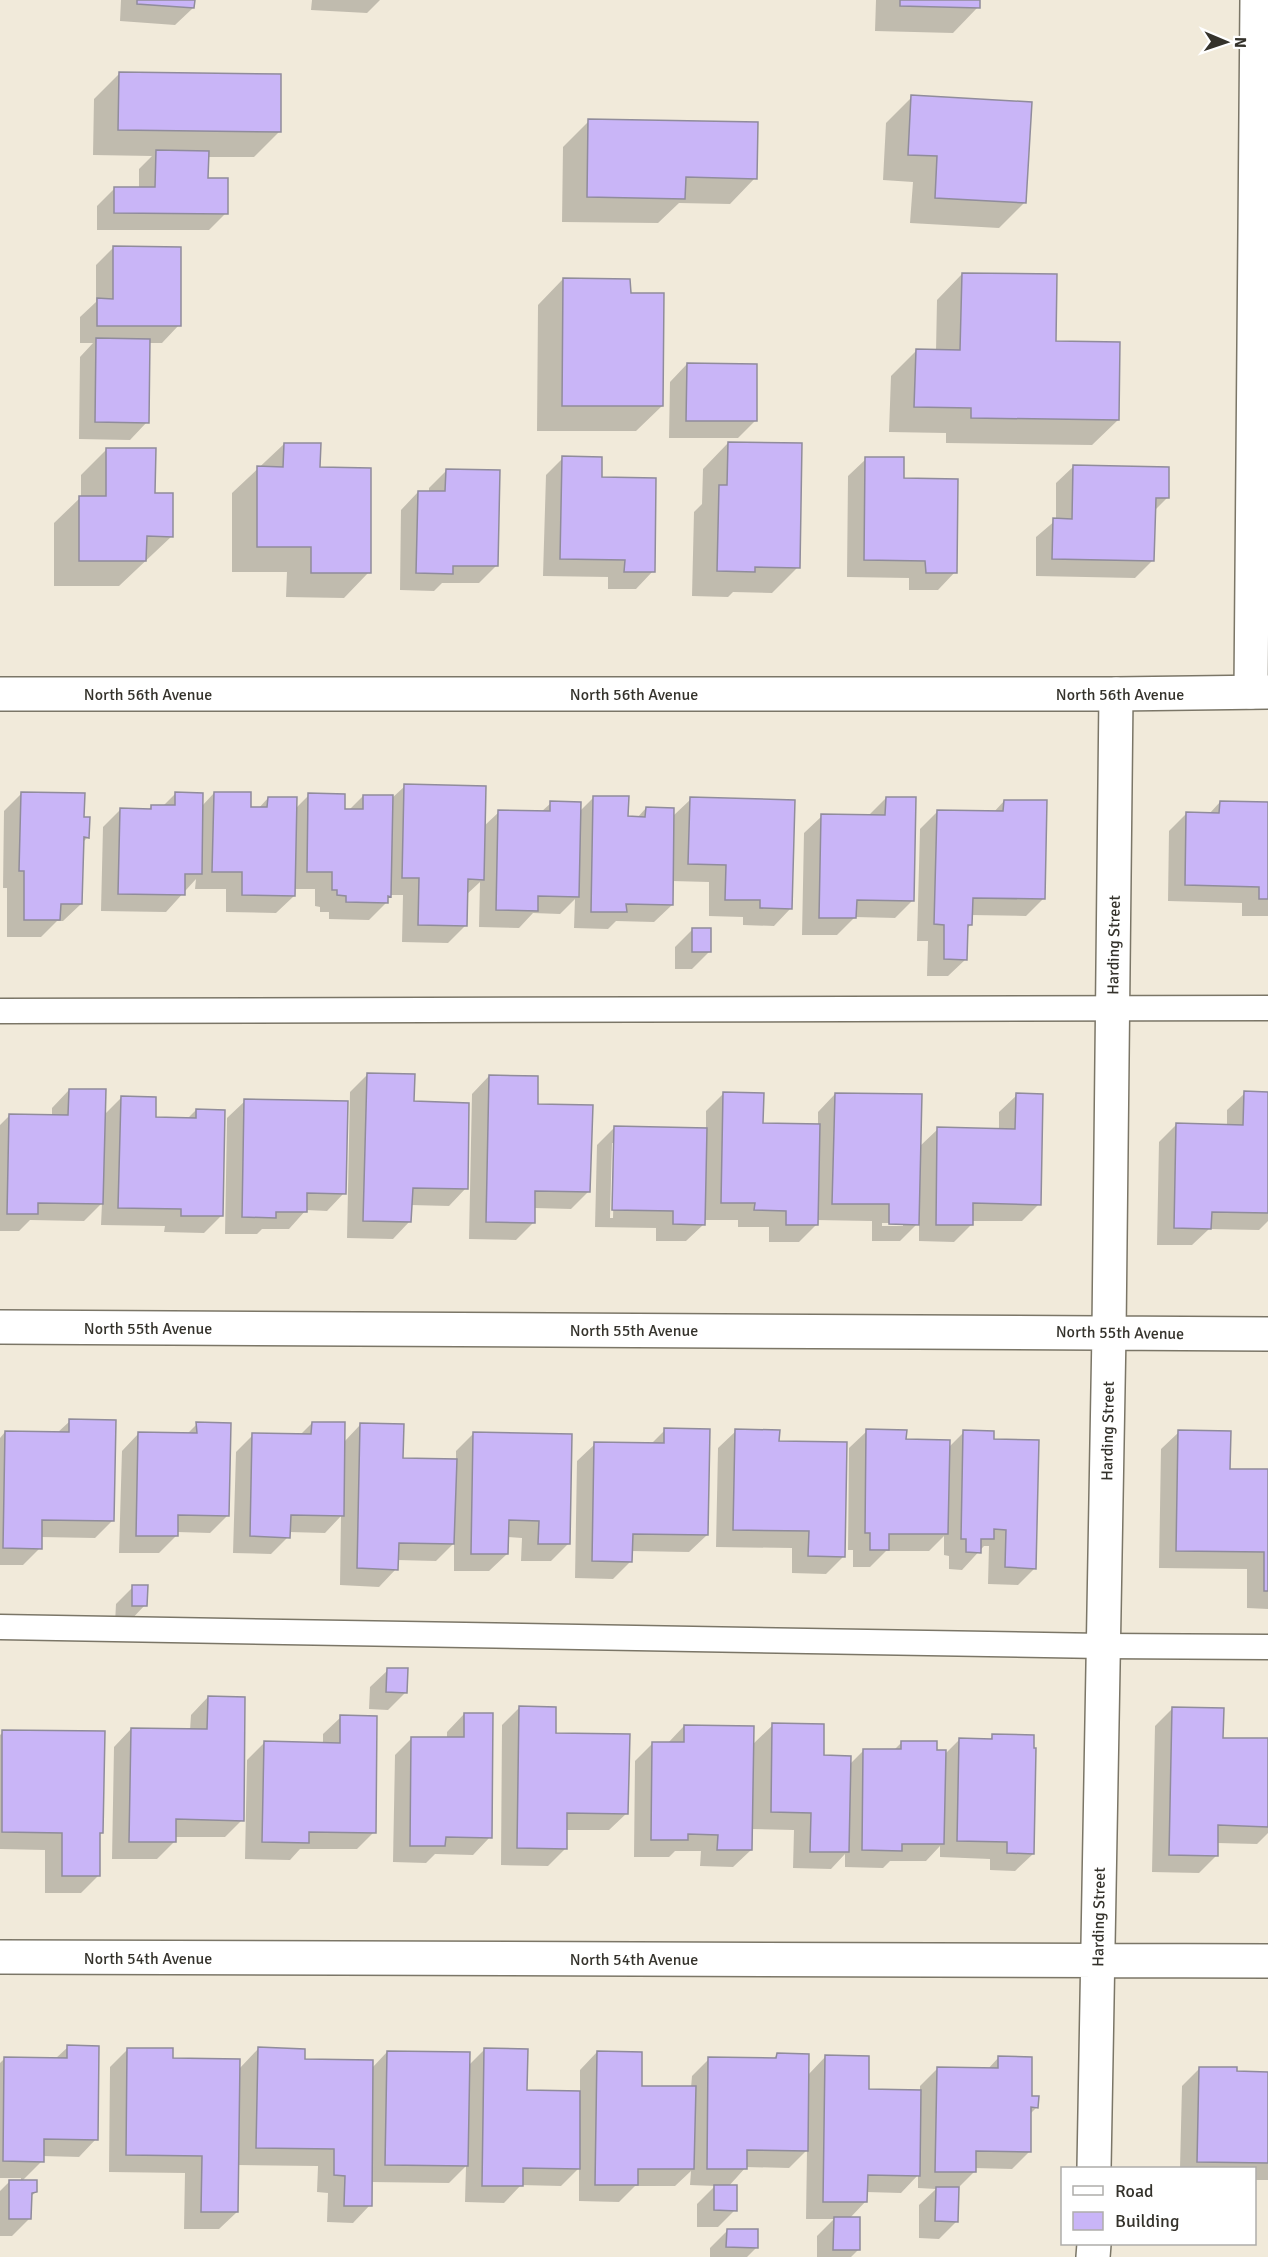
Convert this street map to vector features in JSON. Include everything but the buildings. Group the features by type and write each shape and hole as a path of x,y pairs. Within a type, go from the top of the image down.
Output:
{"street":[{"path":"1257,0 1262,129 1259,692"},
{"name":"North 56th Avenue","path":"0,694 1259,692"},
{"name":"Harding Street","path":"1095,2167 1109,1332 1116,694"},
{"name":"North 55th Avenue","path":"0,1327 1268,1334"},
{"name":"North 54th Avenue","path":"0,1957 1268,1961"}],"lane":[{"path":"0,1011 1268,1008"},
{"path":"0,1627 1268,1647"}]}
